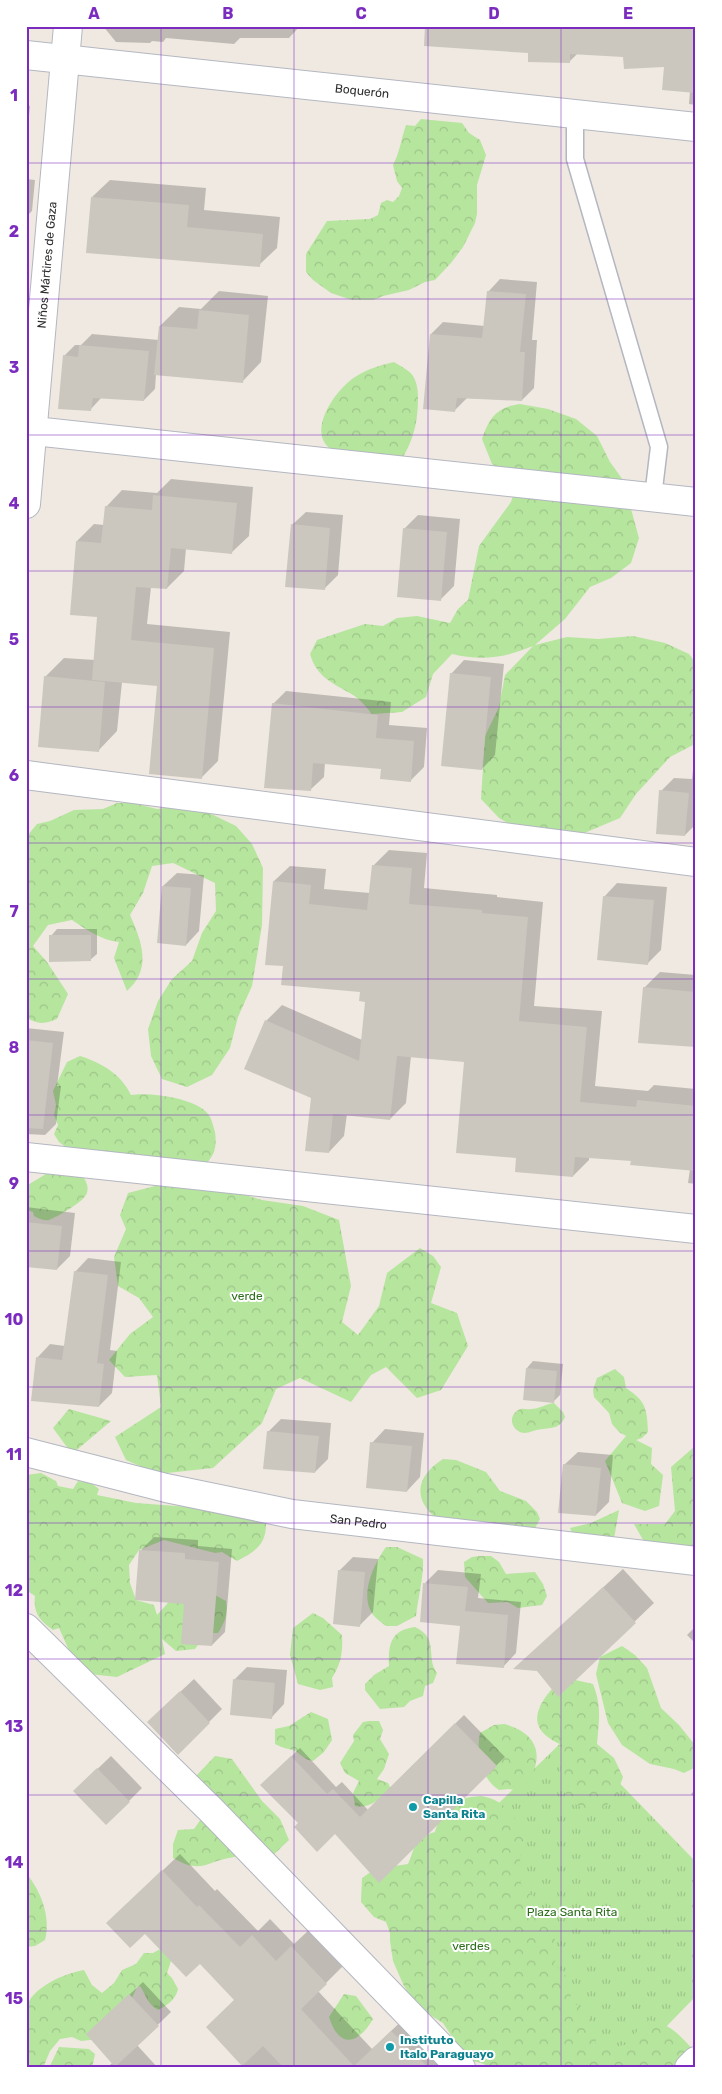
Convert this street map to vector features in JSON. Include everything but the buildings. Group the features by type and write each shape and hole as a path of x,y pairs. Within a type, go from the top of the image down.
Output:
{"street":[{"name":"Niños Mártires de Gaza","path":"26,504 34,431 68,26"},
{"name":"Boquerón","path":"26,55 696,127"},
{"path":"34,431 696,502"},
{"path":"26,775 696,862"},
{"path":"26,1157 696,1229"},
{"name":"San Pedro","path":"27,1453 166,1488 292,1514 696,1562"},
{"path":"26,1628 212,1811 461,2068"},
{"path":"689,2068 696,2061"}],"lane":[{"path":"575,114 575,159 659,447 653,497"}],"green space":[{"path":"421,119 462,123 469,133 480,140 486,155 477,185 477,214 475,223 463,247 435,280 425,282 409,290 373,300 352,300 331,293 313,280 306,272 306,254 327,221 370,219 378,215 381,203 387,200 393,202 399,196 402,188 397,181 393,165 406,125 415,126"},
{"path":"394,362 413,376 418,395 417,417 413,435 402,459 396,467 352,457 332,450 324,442 322,422 332,401 347,383 355,377 374,368"},
{"path":"520,404 548,409 576,419 597,436 610,462 623,480 639,538 631,563 611,578 590,587 565,619 535,645 567,637 598,639 633,636 665,643 689,654 696,663 696,741 693,745 670,757 636,794 620,818 570,839 521,831 499,818 481,799 485,736 499,707 505,675 533,646 503,656 483,658 452,654 433,674 426,697 402,712 372,714 356,697 321,674 310,654 317,640 365,624 383,626 397,618 417,616 450,623 458,609 468,600 479,546 511,502 513,496 514,477 492,464 482,439 491,419 495,415 505,408"},
{"path":"117,803 133,803 157,809 178,806 199,808 236,826 252,844 263,868 262,925 252,986 238,1017 230,1048 212,1075 187,1087 162,1079 151,1056 148,1029 158,1001 172,979 192,961 202,933 216,911 215,883 173,863 152,866 143,893 130,915 141,945 142,955 140,974 135,983 127,991 114,958 119,942 100,937 72,920 48,925 33,946 47,962 68,994 57,1019 42,1023 26,1017 27,836 37,824 50,821 74,810 103,809"},
{"path":"80,1056 110,1070 122,1081 131,1095 149,1094 172,1097 202,1108 210,1118 215,1134 215,1150 209,1160 187,1180 71,1151 59,1142 54,1134 58,1125 54,1115 56,1105 53,1091 67,1062"},
{"path":"51,1171 82,1175 88,1190 85,1196 76,1204 53,1218 45,1220 34,1216 33,1212 26,1210 26,1186"},
{"name":"verde","path":"159,1185 228,1190 262,1200 303,1206 339,1220 351,1286 342,1322 358,1335 379,1306 387,1273 420,1248 433,1256 441,1267 431,1303 457,1313 468,1346 441,1390 417,1398 386,1367 371,1375 351,1402 300,1378 276,1389 262,1423 213,1468 158,1474 126,1460 115,1437 161,1407 157,1375 125,1377 109,1360 130,1334 153,1317 139,1298 118,1286 114,1257 126,1229 120,1215 128,1193"},
{"path":"615,1369 624,1377 626,1388 638,1397 644,1406 648,1432 642,1438 636,1440 652,1448 651,1464 663,1475 659,1506 645,1511 622,1503 605,1461 626,1436 628,1437 619,1432 612,1424 609,1413 594,1397 593,1390 597,1378"},
{"path":"554,1403 563,1412 565,1417 558,1426 524,1433 514,1427 512,1417 519,1410 534,1409"},
{"path":"69,1409 111,1421 72,1454 53,1428"},
{"path":"694,1447 696,1554 647,1547 634,1524 665,1524 675,1511 671,1467"},
{"path":"443,1459 456,1460 486,1472 500,1491 526,1501 537,1512 540,1519 534,1530 442,1523 426,1507 420,1491 426,1475"},
{"path":"41,1473 56,1481 58,1486 73,1489 78,1481 91,1483 99,1489 97,1495 136,1503 216,1509 266,1521 265,1536 259,1546 250,1554 237,1561 222,1552 215,1553 164,1540 139,1550 129,1565 130,1583 136,1600 154,1605 157,1615 175,1595 213,1594 226,1601 227,1610 225,1618 218,1633 207,1633 195,1649 176,1651 162,1639 165,1654 117,1677 89,1674 71,1655 59,1628 53,1630 38,1616 35,1607 35,1596 26,1590 26,1475"},
{"path":"619,1510 614,1539 577,1543 570,1528 591,1523"},
{"path":"386,1547 397,1547 423,1559 422,1580 416,1616 397,1626 386,1626 377,1619 369,1608 367,1599 373,1571"},
{"path":"491,1556 499,1562 506,1574 535,1572 543,1584 547,1596 542,1605 518,1608 508,1602 488,1603 465,1577 464,1562 472,1557"},
{"path":"313,1613 323,1618 342,1635 341,1658 332,1678 333,1687 320,1690 298,1684 290,1655 293,1628"},
{"path":"415,1627 423,1632 430,1642 432,1660 437,1673 433,1683 425,1686 423,1696 410,1701 404,1707 380,1709 365,1690 365,1684 374,1675 389,1666 390,1645 396,1635 401,1631"},
{"path":"622,1646 635,1655 647,1668 661,1708 679,1725 695,1745 693,1755 696,1767 684,1773 650,1764 622,1745 608,1723 596,1674 600,1657"},
{"path":"571,1679 593,1684 599,1707 597,1744 614,1758 623,1777 616,1797 601,1810 588,1809 577,1805 564,1791 561,1770 564,1746 551,1739 538,1725 537,1716 544,1699 560,1680"},
{"path":"311,1712 328,1719 332,1740 324,1752 313,1761 295,1751 275,1744 275,1729 289,1726"},
{"path":"379,1721 383,1730 380,1739 389,1754 384,1769 377,1779 388,1783 391,1789 379,1800 370,1805 360,1807 355,1806 353,1793 359,1781 345,1773 340,1763 354,1741 353,1735 363,1722"},
{"path":"504,1724 526,1735 533,1742 536,1751 534,1770 521,1791 499,1790 488,1779 481,1764 480,1733 494,1725"},
{"name":"Plaza Santa Rita","path":"571,1733 696,1862 696,1996 626,2068 393,1906"},
{"path":"215,1756 232,1759 262,1801 280,1819 289,1840 266,1862 234,1857 204,1865 191,1866 173,1858 173,1844 178,1830 194,1829 201,1819 195,1777"},
{"name":"verdes","path":"481,1796 497,1801 509,1810 526,1837 521,1848 519,1875 522,1887 535,1898 539,1908 554,1926 554,1937 559,1952 554,1964 570,1980 571,2001 591,2019 596,2031 595,2044 609,2048 629,2044 639,2028 648,2020 657,2022 670,2028 696,2052 696,2068 488,2068 484,2064 462,2058 456,2043 443,2023 430,2015 410,1996 393,1961 390,1933 386,1922 374,1917 361,1902 362,1878 375,1869 408,1864 418,1840 435,1832 438,1823 450,1805 456,1801"},
{"path":"26,1873 40,1896 46,1913 47,1931 45,1940 35,1946 26,1947"},
{"path":"164,1947 174,1952 167,1973 178,1989 171,2001 158,2010 149,2002 140,1986 137,1987 108,2038 81,2041 72,2037 60,2039 50,2051 43,2068 26,2068 25,2015 29,2001 34,1994 58,1978 84,1970 92,1985 102,1993 114,1983 122,1970 136,1964 144,1953 153,1953"},
{"path":"344,1994 356,1996 373,2019 361,2034 349,2040 343,2039 338,2034 329,2017"},
{"path":"59,2047 89,2049 95,2054 92,2068 49,2068"}],"place":[{"name":"Capilla Santa Rita","path":"413,1807"},
{"name":"Instituto Italo Paraguayo","path":"390,2047"}]}
